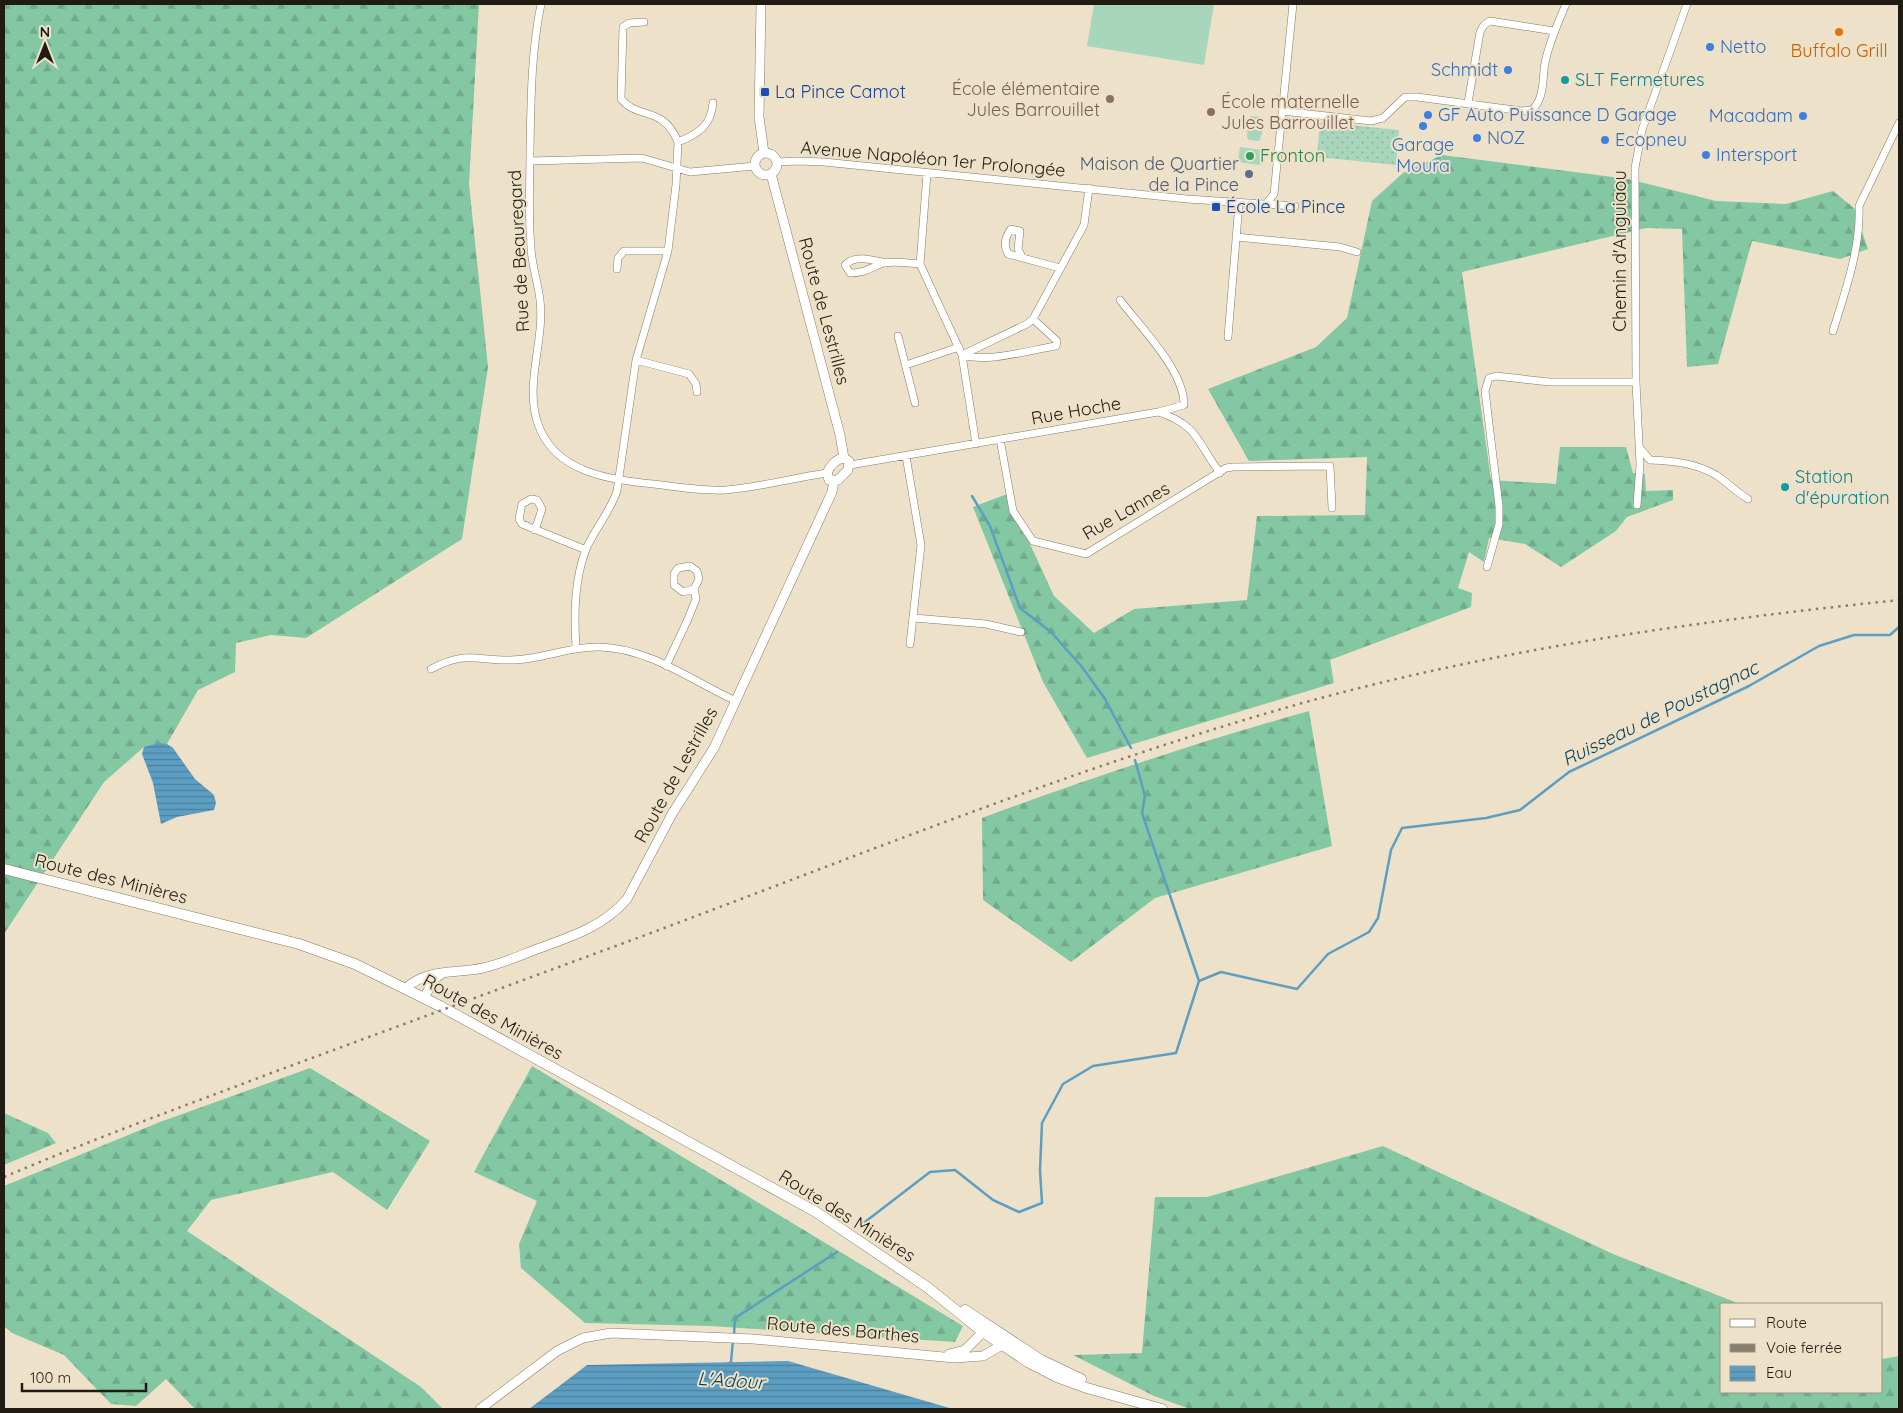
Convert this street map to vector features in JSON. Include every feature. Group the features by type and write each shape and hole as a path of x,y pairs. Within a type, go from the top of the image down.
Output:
{"main road":[{"name":"Route des Minières","path":"4,868 299,944 355,964 406,988 816,1212 1003,1341"},
{"name":"Route des Minières","path":"927,1287 983,1332 1003,1341"},
{"path":"1003,1341 1104,1391"},
{"path":"1003,1341 1057,1377 1162,1409"}],"street":[{"name":"Rue de Beauregard","path":"541,4 531,64 531,249 540,302 533,390 538,424 549,444 568,462 596,475 618,480 687,488 724,490 827,473"},
{"path":"761,4 759,117 764,153"},
{"path":"1266,204 1274,194 1293,4"},
{"path":"1282,111 1371,121 1383,118 1405,97 1468,103 1522,111 1532,110 1538,104 1541,95 1545,62 1554,31 1566,4"},
{"name":"Chemin d'Anguiaou","path":"1637,505 1640,464 1636,382 1635,168 1642,130 1687,4"},
{"path":"1468,103 1480,32 1484,25 1490,21 1554,31"},
{"path":"576,648 576,592 586,550 612,503 618,480 636,360 668,251 677,170 678,142 675,133 658,116 627,107 621,99 623,27 629,23 644,22"},
{"path":"678,142 697,135 712,117 713,103"},
{"path":"1833,331 1846,288 1856,243 1859,222 1858,206 1899,123"},
{"path":"764,153 774,156 777,162 777,168 771,174 760,172 755,166 758,156 764,153"},
{"path":"530,161 642,158 677,170 713,171 755,166"},
{"name":"Avenue Napoléon 1er Prolongée","path":"777,162 807,161 1239,203 1295,206"},
{"name":"Route de Lestrilles","path":"771,174 840,435 844,458"},
{"path":"927,174 920,264 962,355 976,444"},
{"path":"962,355 1027,324 1033,319 1084,225 1089,188"},
{"path":"1228,337 1239,203"},
{"path":"1236,237 1340,247 1358,252"},
{"path":"617,269 618,258 624,251 668,251"},
{"path":"1022,257 1060,268"},
{"path":"886,263 871,270 858,273 850,273 845,265 849,261 866,258 886,263 920,264"},
{"name":"Rue Hoche","path":"850,465 1158,412 1184,405 1184,394 1169,365 1120,300"},
{"path":"962,355 972,358 985,357 1056,346 1057,341 1055,337 1033,319"},
{"path":"898,336 915,403"},
{"path":"906,365 959,348"},
{"path":"636,360 689,374 696,384 697,392"},
{"path":"1487,567 1499,524 1499,506 1485,391 1489,378 1496,376 1548,382 1636,382"},
{"path":"1158,412 1183,422 1191,429 1220,473"},
{"name":"Rue Lannes","path":"1000,439 1013,511 1033,541 1086,554 1233,467 1330,466 1332,508"},
{"path":"1638,446 1650,460 1684,462 1698,467 1717,476 1748,499"},
{"path":"906,456 921,545 910,644"},
{"path":"848,459 850,465 834,481 829,480 827,473 837,460 848,459"},
{"name":"Route de Lestrilles","path":"406,988 426,975 484,968 580,933 599,924 616,912 627,899 672,814 714,748 832,492 834,481"},
{"path":"535,530 586,550"},
{"path":"666,666 696,599 694,590"},
{"path":"914,618 986,624 1020,632"},
{"path":"431,669 460,657 515,660 576,648 615,648 639,654 736,701"},
{"path":"424,998 434,979 443,973"},
{"name":"Route des Barthes","path":"944,1356 965,1350 983,1332"},
{"name":"Route des Barthes","path":"480,1409 547,1357 583,1338 611,1333 703,1335 728,1339 754,1339 954,1358 983,1356 1003,1341"}],"green space":[{"path":"4,4 479,4 469,184 488,367 462,539 306,638 271,635 236,643 235,672 198,690 167,744 144,747 104,782 4,934"},
{"path":"1094,4 1214,4 1204,65 1087,46"},
{"path":"1251,116 1261,117 1262,129 1259,141 1249,140 1247,137 1248,119"},
{"path":"1320,122 1399,130 1396,165 1317,157"},
{"name":"Fronton","path":"1240,147 1262,150 1260,165 1238,162"},
{"path":"1442,155 1628,179 1716,201 1786,204 1833,191 1854,208 1868,249 1840,259 1752,241 1718,364 1687,367 1682,229 1646,228 1462,272 1491,480 1556,484 1560,447 1626,447 1633,473 1645,474 1646,491 1673,490 1673,500 1627,517 1616,531 1561,567 1525,544 1489,538 1484,562 1469,552 1458,588 1472,593 1471,607 1330,660 1334,683 1087,758 1043,682 973,507 1007,494 1054,596 1094,633 1134,609 1247,600 1257,516 1365,515 1367,457 1249,461 1208,389 1316,347 1347,318 1372,201 1403,173"},
{"path":"1309,711 1332,846 1155,898 1071,962 983,900 982,818 1144,761"},
{"path":"532,1066 963,1326 955,1342 710,1326 585,1323 521,1268 519,1244 537,1201 474,1172"},
{"path":"310,1068 430,1141 387,1210 333,1172 211,1200 187,1231 421,1387 443,1409 195,1409 166,1379 136,1406 111,1404 64,1355 12,1333 4,1326 4,1186 160,1122"},
{"path":"4,1113 48,1133 56,1143 4,1165"},
{"path":"1383,1146 1613,1254 1737,1303 1720,1303 1720,1393 1883,1393 1883,1359 1899,1356 1899,1409 1190,1409 1154,1396 1073,1355 1142,1353 1155,1197 1207,1197"}],"water":[{"path":"159,743 167,744 173,748 195,779 214,795 216,803 214,810 177,817 161,824 153,783 142,754 144,747"},
{"name":"L'Adour","path":"788,1361 953,1409 529,1409 587,1365"}],"waterway":[{"path":"972,496 990,526 1020,608 1051,632 1082,667 1105,699 1131,748"},
{"name":"Ruisseau de Poustagnac","path":"861,1225 930,1172 955,1170 993,1200 1019,1212 1042,1203 1040,1170 1042,1123 1063,1084 1093,1066 1176,1053 1199,981 1221,972 1297,989 1328,954 1369,932 1378,918 1391,850 1402,828 1486,818 1520,810 1569,772 1749,686 1819,646 1854,635 1890,635 1899,627"},
{"path":"1135,760 1145,796 1142,813 1199,981"},
{"name":"Ruisseau de Poustagnac","path":"734,1335 735,1318 837,1252"},
{"name":"Ruisseau de Poustagnac","path":"729,1363 731,1362 733,1340"}],"railway":[{"path":"4,1177 172,1110 967,814 1215,729 1299,704 1373,685 1522,652 1748,617 1899,600"}],"place":[{"name":"Buffalo Grill","path":"1839,32"},
{"name":"Netto","path":"1710,47"},
{"name":"Schmidt","path":"1508,70"},
{"name":"SLT Fermetures","path":"1565,80"},
{"name":"La Pince Camot","path":"765,92"},
{"name":"École élémentaire Jules Barrouillet","path":"1110,99"},
{"name":"École maternelle Jules Barrouillet","path":"1211,112"},
{"name":"GF Auto Puissance D Garage","path":"1428,115"},
{"name":"Macadam","path":"1803,116"},
{"name":"Garage Moura","path":"1423,126"},
{"name":"NOZ","path":"1477,138"},
{"name":"Ecopneu","path":"1605,140"},
{"name":"Intersport","path":"1706,155"},
{"name":"Fronton","path":"1250,156"},
{"name":"Maison de Quartier de la Pince","path":"1249,174"},
{"name":"École La Pince","path":"1216,207"},
{"name":"Station d'épuration","path":"1785,487"}]}
